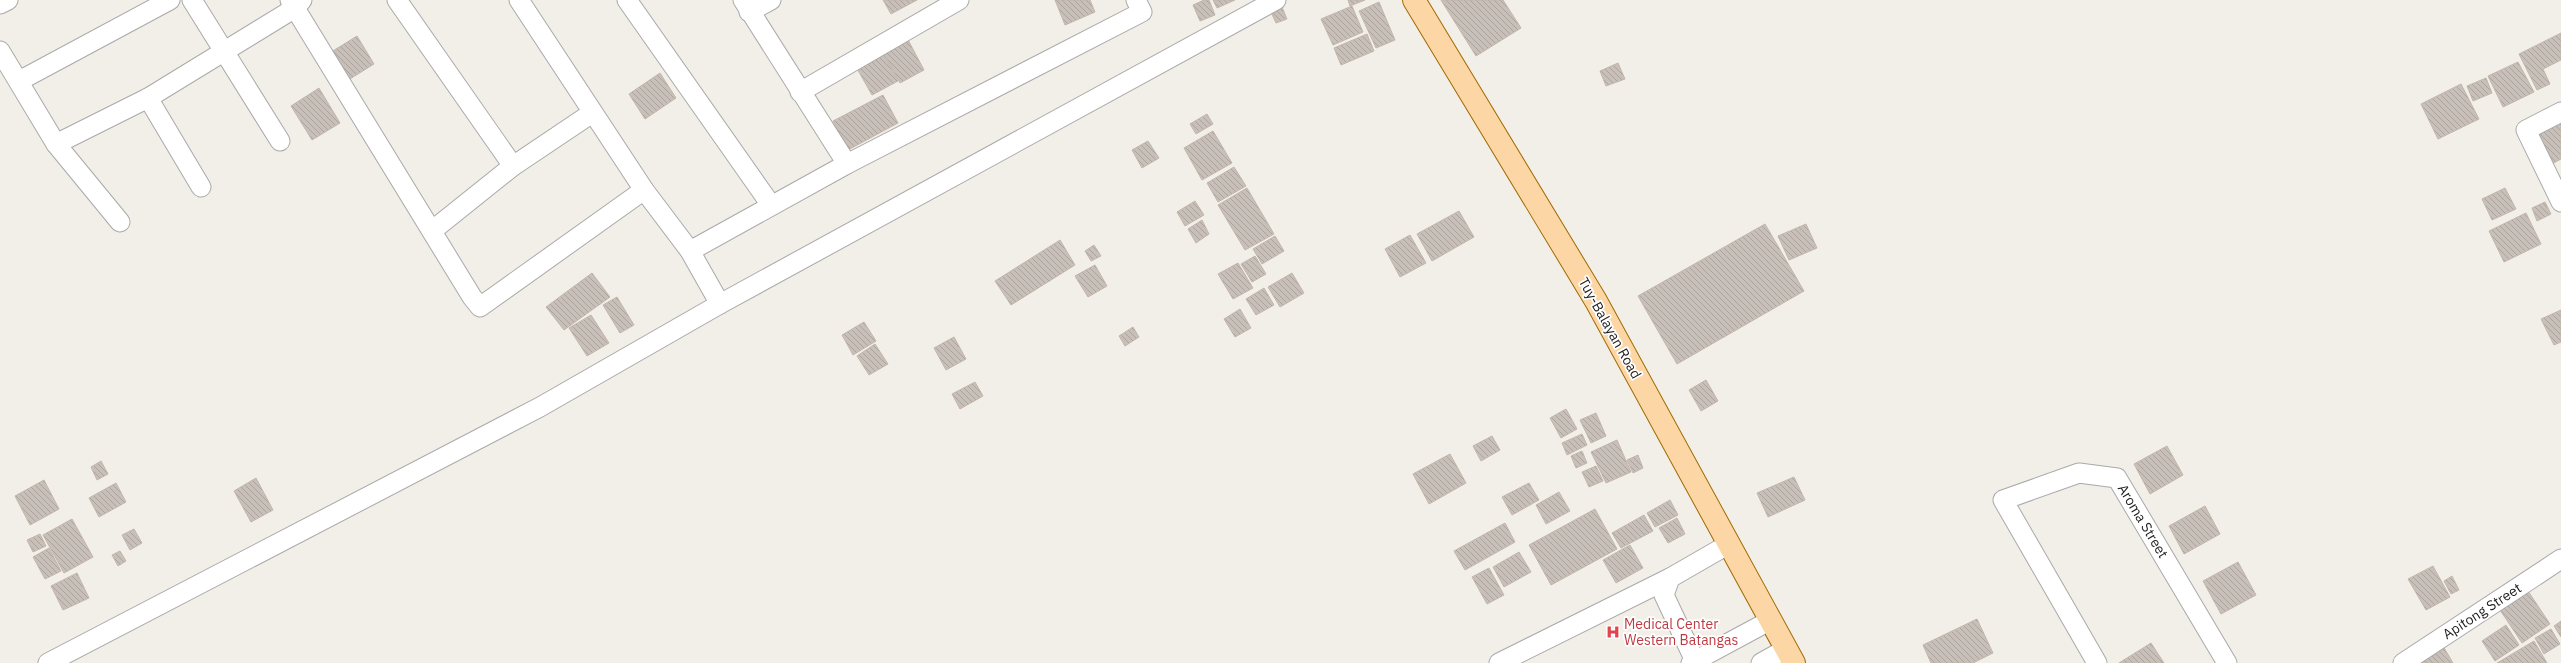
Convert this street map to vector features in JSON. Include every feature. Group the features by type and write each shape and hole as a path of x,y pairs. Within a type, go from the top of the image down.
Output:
{"main road":[{"name":"Tuy-Balayan Road","path":"1414,0 1596,300 1790,656"}],"street":[{"path":"0,4 8,0"},
{"path":"19,81 170,0"},
{"path":"192,0 223,52 280,141"},
{"path":"397,0 513,166"},
{"path":"627,0 771,205"},
{"path":"771,0 746,6 847,164"},
{"path":"800,92 959,0"},
{"path":"690,251 847,164 1142,12 1136,0"},
{"path":"48,663 540,407 720,304 1276,0"},
{"path":"56,144 148,98 223,52 296,3 472,297 480,306 644,190"},
{"path":"527,3 592,113 644,190 690,251 720,304"},
{"path":"0,51 56,144 120,222"},
{"path":"148,98 201,187"},
{"path":"2561,112 2526,130 2561,202"},
{"path":"433,230 513,166 592,113"},
{"name":"Aroma Street","path":"2097,663 2003,500 2079,473 2117,478 2227,663"},
{"path":"1500,663 1670,578 1729,544"},
{"name":"Apitong Street","path":"2403,663 2561,559"},
{"path":"1670,578 1664,595 1693,662 1771,620"},
{"path":"1761,663 1790,656"}],"building":[{"path":"883,0 917,0 891,14"},
{"path":"1055,0 1090,0 1095,12 1065,25"},
{"path":"1204,0 1209,0 1215,15 1200,21 1193,5"},
{"path":"1213,0 1235,0 1217,8"},
{"path":"1348,0 1365,0 1350,6"},
{"path":"1441,0 1503,0 1521,28 1476,56"},
{"path":"1379,2 1395,40 1376,48 1359,11"},
{"path":"1352,6 1363,32 1333,45 1321,19"},
{"path":"1282,7 1287,19 1276,23 1271,12"},
{"path":"2561,33 2561,60 2543,69 2550,84 2537,90 2519,54"},
{"path":"1367,34 1374,51 1341,65 1334,48"},
{"path":"357,36 374,64 345,82 328,54"},
{"path":"906,36 924,70 900,83 881,48"},
{"path":"882,51 898,81 872,95 855,65"},
{"path":"2518,62 2534,92 2503,107 2488,76"},
{"path":"1618,63 1625,79 1606,86 1600,71"},
{"path":"660,73 676,98 645,119 629,94"},
{"path":"2486,78 2492,93 2473,101 2467,86"},
{"path":"2461,84 2479,119 2438,139 2421,104"},
{"path":"319,88 340,123 312,140 291,106"},
{"path":"883,95 898,123 848,150 833,121"},
{"path":"1207,114 1213,124 1196,134 1190,124"},
{"path":"2561,120 2561,159 2550,165 2535,133"},
{"path":"1213,131 1232,163 1202,180 1184,148"},
{"path":"1148,141 1159,158 1142,168 1132,150"},
{"path":"1234,167 1246,186 1218,202 1207,183"},
{"path":"1247,188 1274,234 1245,250 1218,205"},
{"path":"2505,188 2516,209 2492,220 2482,199"},
{"path":"1195,201 1204,215 1185,226 1177,212"},
{"path":"2545,202 2551,214 2537,221 2532,208"},
{"path":"1459,211 1474,237 1432,261 1417,234"},
{"path":"2526,213 2541,244 2504,262 2489,231"},
{"path":"1202,220 1209,234 1196,243 1188,229"},
{"path":"1765,224 1804,291 1677,364 1638,296"},
{"path":"1806,224 1817,248 1789,260 1778,236"},
{"path":"1410,235 1426,263 1400,277 1385,249"},
{"path":"1275,236 1284,251 1262,264 1253,249"},
{"path":"1060,240 1075,265 1011,305 995,281"},
{"path":"1094,245 1101,256 1091,261 1085,251"},
{"path":"1255,256 1266,274 1252,282 1241,264"},
{"path":"1238,263 1253,288 1233,299 1218,274"},
{"path":"1095,265 1107,286 1088,297 1075,276"},
{"path":"592,273 610,297 564,330 546,307"},
{"path":"1292,273 1304,293 1280,307 1268,287"},
{"path":"1264,288 1274,305 1256,315 1246,299"},
{"path":"617,297 634,325 620,333 603,305"},
{"path":"1240,309 1251,328 1235,337 1224,319"},
{"path":"2561,310 2561,342 2554,345 2541,319"},
{"path":"591,315 609,343 587,356 569,328"},
{"path":"864,322 876,341 853,355 842,335"},
{"path":"1133,327 1139,337 1125,346 1119,336"},
{"path":"954,337 966,359 946,370 934,348"},
{"path":"875,344 888,364 869,375 857,356"},
{"path":"1706,380 1718,401 1701,411 1689,390"},
{"path":"975,382 983,396 960,409 952,394"},
{"path":"1566,409 1577,429 1561,438 1550,418"},
{"path":"1596,413 1606,436 1591,443 1580,420"},
{"path":"1582,434 1587,445 1567,455 1562,443"},
{"path":"1492,436 1500,450 1481,461 1473,446"},
{"path":"1617,440 1631,472 1606,483 1591,452"},
{"path":"2167,446 2183,475 2150,494 2134,464"},
{"path":"1582,451 1587,463 1576,468 1571,456"},
{"path":"1450,454 1466,483 1429,504 1413,474"},
{"path":"1638,455 1643,468 1633,473 1627,460"},
{"path":"101,461 108,474 97,480 91,467"},
{"path":"1596,466 1603,481 1589,487 1582,472"},
{"path":"1794,477 1805,500 1768,517 1757,493"},
{"path":"256,478 273,510 251,522 234,491"},
{"path":"44,480 59,509 30,525 15,496"},
{"path":"116,483 126,502 99,517 89,498"},
{"path":"1529,483 1539,500 1512,515 1502,497"},
{"path":"1559,492 1570,511 1546,524 1536,505"},
{"path":"1670,500 1678,515 1655,527 1647,513"},
{"path":"2205,506 2220,534 2184,554 2169,526"},
{"path":"1595,509 1617,549 1551,585 1529,545"},
{"path":"1644,515 1653,531 1621,548 1612,533"},
{"path":"1677,518 1685,534 1668,543 1659,528"},
{"path":"72,519 93,557 64,573 43,535"},
{"path":"1505,523 1515,542 1465,570 1454,551"},
{"path":"134,529 142,543 130,550 122,535"},
{"path":"40,534 46,546 33,552 27,540"},
{"path":"1630,545 1643,568 1616,583 1603,560"},
{"path":"49,548 61,571 45,579 33,557"},
{"path":"120,551 126,561 118,566 112,555"},
{"path":"1519,552 1531,572 1504,587 1493,567"},
{"path":"2238,562 2256,595 2221,614 2203,581"},
{"path":"2433,566 2450,597 2426,610 2408,579"},
{"path":"1489,568 1504,595 1487,604 1472,577"},
{"path":"77,573 89,598 63,610 51,586"},
{"path":"2452,576 2459,590 2451,594 2444,581"},
{"path":"2528,591 2550,624 2522,643 2500,610"},
{"path":"1977,619 1993,653 1973,663 1931,663 1923,645"},
{"path":"2561,621 2561,637 2554,626"},
{"path":"2506,625 2519,645 2495,661 2482,641"},
{"path":"2551,629 2560,644 2544,654 2535,638"},
{"path":"2534,641 2547,663 2497,663"},
{"path":"2151,643 2164,663 2119,663"},
{"path":"2443,646 2453,663 2416,663"}],"place":[{"name":"Medical Center Western Batangas","path":"1613,632"}]}
